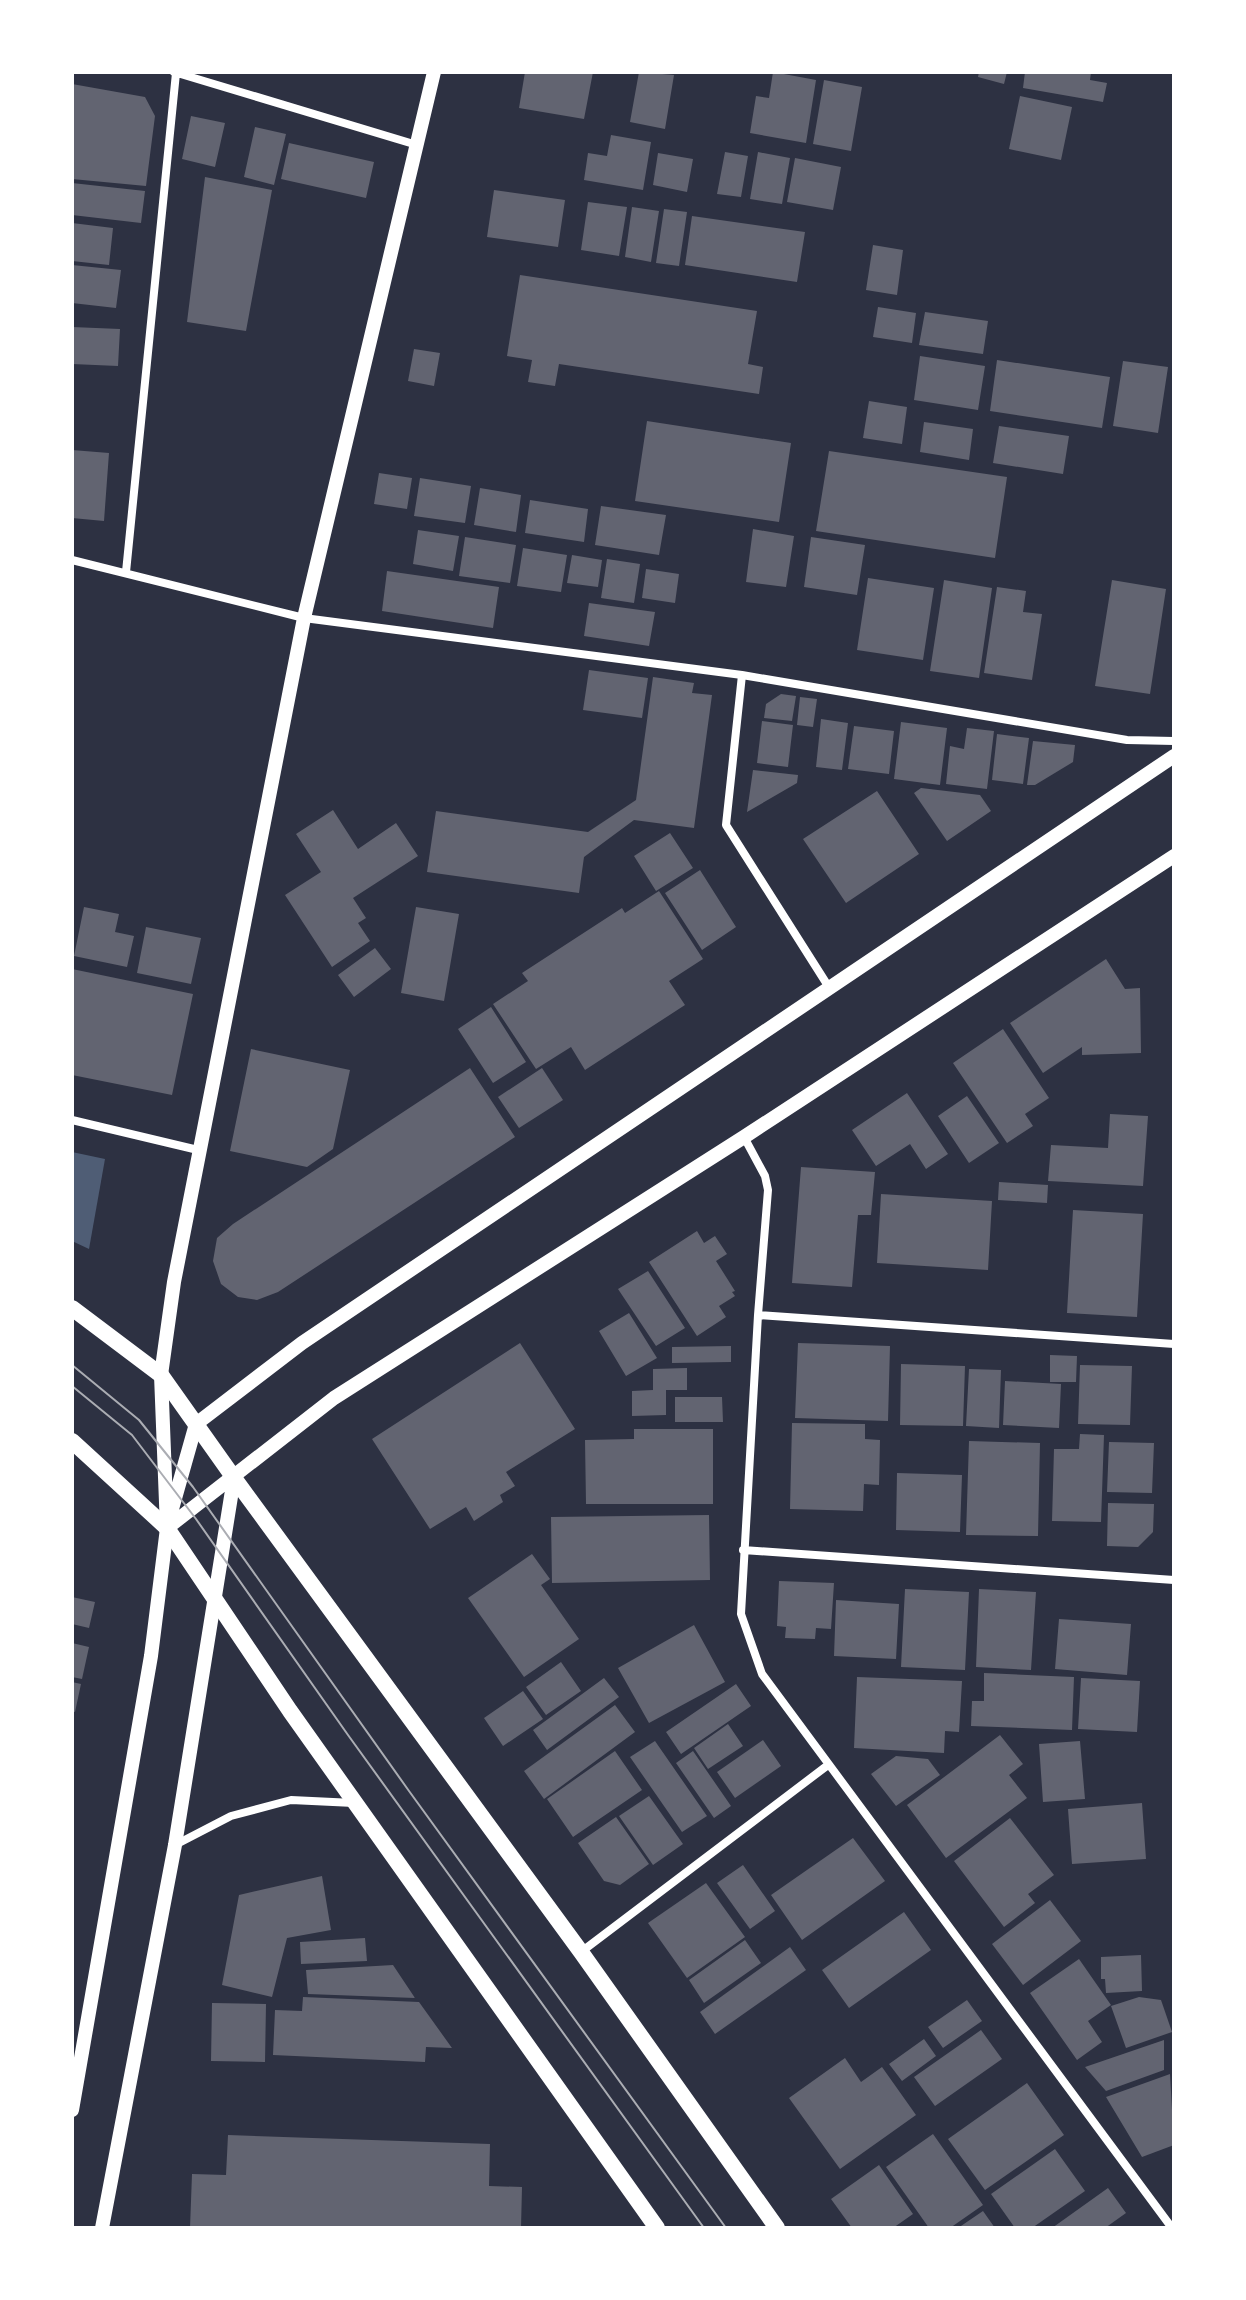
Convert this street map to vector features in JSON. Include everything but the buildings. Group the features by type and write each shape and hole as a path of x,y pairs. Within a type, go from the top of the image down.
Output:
{"main road":[{"path":"72,1308 161,1375 581,1952 777,2228"},
{"path":"72,1441 167,1528 355,1803 657,2228"}],"street":[{"path":"126,572 174,72 418,145"},
{"path":"167,1528 161,1375 198,1150 304,618 434,72"},
{"path":"72,560 304,618 742,675 1127,740 1174,741"},
{"path":"742,675 726,825 830,989"},
{"path":"72,2110 151,1656 167,1528 196,1424 302,1343 1174,756"},
{"path":"167,1528 334,1398 744,1137 1174,856"},
{"path":"72,1120 198,1150"},
{"path":"744,1137 765,1176 768,1190 741,1614 762,1674 1172,2228"},
{"path":"758,1315 1174,1344"},
{"path":"102,2228 175,1845 234,1478"},
{"path":"743,1550 1174,1580"},
{"path":"581,1952 828,1765"},
{"path":"175,1845 231,1816 291,1800 355,1803"}],"water":[{"path":"72,1152 105,1159 89,1249 72,1241"}],"tram line":[{"path":"72,1365 139,1420 193,1487 726,2228"},
{"path":"72,1386 132,1435 196,1519 704,2228"}]}
